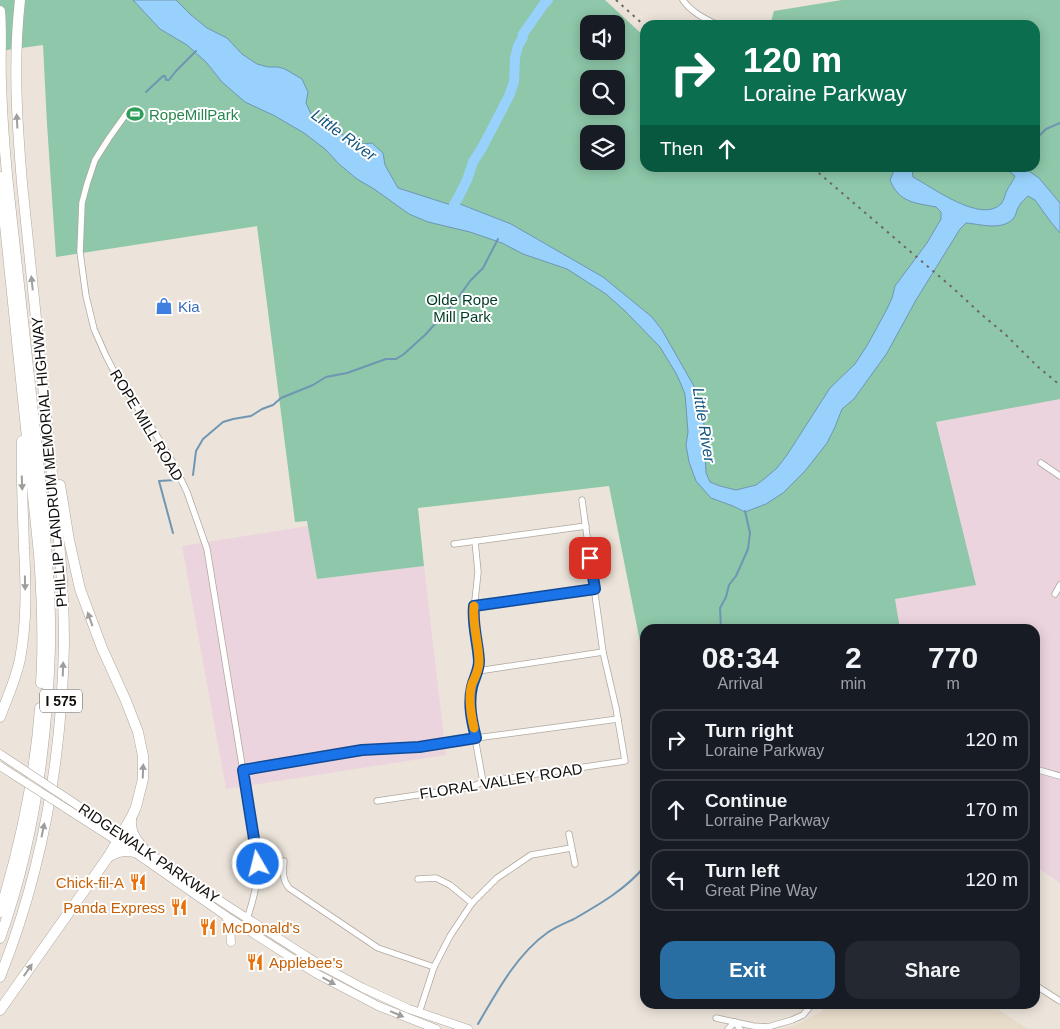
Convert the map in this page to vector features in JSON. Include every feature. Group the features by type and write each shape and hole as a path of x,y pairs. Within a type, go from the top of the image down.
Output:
{"highway":[{"name":"PHILLIP LANDRUM MEMORIAL HIGHWAY","path":"0,977 25,904 49,802 56,757 64,642 62,573 17,128 15,68 20,0"},
{"path":"0,10 3,127 45,533 50,621 46,719 37,792 22,866 12,904 0,938"},
{"name":"PHILLIP LANDRUM MEMORIAL HIGHWAY","path":"0,177 39,554 42,602 42,680 37,740 16,859 0,912"},
{"path":"0,717 20,658 25,620 21,465 23,400"},
{"path":"0,1010 108,857 131,818 139,798 143,779 143,756 135,721 98,638 80,589 46,418"},
{"path":"108,857 121,851 138,850 137,841 132,832 131,818"},
{"path":"0,959 39,850"}],"main road":[{"name":"RIDGEWALK PARKWAY","path":"0,754 65,797 119,838"},
{"name":"RIDGEWALK PARKWAY","path":"0,766 64,807 119,838 308,958 386,999 420,1014 468,1029"},
{"name":"RIDGEWALK PARKWAY","path":"138,850 226,916 330,982 414,1025 436,1029"},
{"path":"226,916 230,928 231,942"},
{"path":"414,1025 420,1014"}],"street":[{"path":"683,0 687,6 708,20"},
{"name":"ROPE MILL ROAD","path":"130,110 109,138 96,160 82,203 80,252 86,296 94,328 106,356 120,383 174,463 199,523 207,549 258,864 257,883 244,927"},
{"path":"1042,463 1060,476"},
{"path":"243,770 362,750 419,747 618,719 604,652 582,500"},
{"path":"454,544 586,526"},
{"path":"475,541 478,572 474,624 479,662 478,671 472,686 471,699 472,721 483,782"},
{"path":"1055,594 1060,585"},
{"path":"474,606 595,589"},
{"path":"478,671 604,652"},
{"name":"FLORAL VALLEY ROAD","path":"377,801 471,787 483,782 625,761 618,719"},
{"path":"1040,770 1060,776"},
{"path":"570,834 575,864"},
{"path":"420,1014 434,967 450,936 472,903 497,878 531,855 571,848"},
{"path":"284,862 283,874 285,883 289,888 378,948 434,967"},
{"path":"418,879 436,878 450,885 472,903"},
{"path":"1040,988 1060,1002"},
{"path":"716,1018 753,1026 768,1027 792,1020 808,1009"},
{"path":"728,1029 735,1022"},
{"path":"735,1022 740,1029"}],"shaded area":[{"path":"1060,395 1060,883 1040,869 1040,624 899,624 885,538 933,408"},
{"path":"308,526 317,579 424,566 446,755 226,789 182,546"},
{"path":"823,1009 998,1009 1028,1029 782,1029 794,1026 821,1012"}],"green space":[{"name":"Olde Rope Mill Park","path":"0,0 605,0 621,15 580,15 580,60 625,60 625,18 640,32 640,172 1040,172 1040,20 771,20 774,11 842,0 1060,0 1060,399 936,422 976,585 895,599 899,624 640,624 640,642 609,486 418,508 424,566 317,579 307,521 295,522 257,226 56,257 43,45 0,51"}],"water":[{"path":"133,0 176,0 207,28 227,38 242,54 257,64 285,69 302,79 308,92 306,103 311,114 329,129 363,144 372,143 383,153 385,165 398,188 451,205 460,204 511,224 603,277 652,317 662,330 695,388 703,407 706,473 710,482 736,490 756,485 777,468 787,455 830,388 855,364 887,309 895,286 927,243 941,219 941,212 936,207 903,198 890,180 893,172 912,172 913,177 944,195 969,207 981,210 992,209 1001,204 1015,176 1010,172 1030,172 1039,178 1060,203 1060,233 1035,200 1028,196 1020,204 1014,218 1008,223 990,226 966,223 960,229 916,300 887,353 854,399 842,409 827,443 805,471 783,493 766,504 745,512 711,498 696,481 689,462 686,445 688,432 685,394 677,375 660,347 606,294 567,269 523,254 502,243 470,232 428,222 409,214 357,179 325,149 304,133 275,116 245,102 222,82 206,62 187,45 160,29"}],"waterway":[{"path":"450,216 467,180 473,162 509,96 514,82 515,58 523,34 548,0"},
{"path":"146,92 163,76 165,76 166,80 169,80 196,51"},
{"path":"1040,135 1046,129 1060,123"},
{"path":"193,475 196,451 203,439 223,422 251,416 273,405 281,398 313,385 326,377 347,373 386,359 396,359 404,354 426,334 483,268 498,239"},
{"path":"173,533 159,481 176,480"},
{"path":"721,624 720,608 726,597 729,585 736,576 748,549 750,533 745,511"},
{"path":"478,1024 508,975 536,942 553,929 574,919 612,896 640,872"}],"railway":[{"path":"616,0 640,22"},
{"path":"818,172 954,289 1060,385"}],"slow traffic":[{"path":"474,606 474,624 479,662 478,671 472,686 471,699 474,728"}],"place":[{"name":"RopeMillPark","path":"135,114"},
{"name":"Kia","path":"164,306"},
{"name":"Chick-fil-A","path":"138,882"},
{"name":"Panda Express","path":"179,907"},
{"name":"McDonald's","path":"208,927"},
{"name":"Applebee's","path":"255,962"}],"route":[{"path":"258,864 243,770 362,750 419,747 476,738 472,721 471,699 472,686 478,671 479,662 474,624 474,606 595,589 590,558"}],"water label":[{"name":"Little River","path":"344,135"},
{"name":"Little River","path":"704,425"}]}
